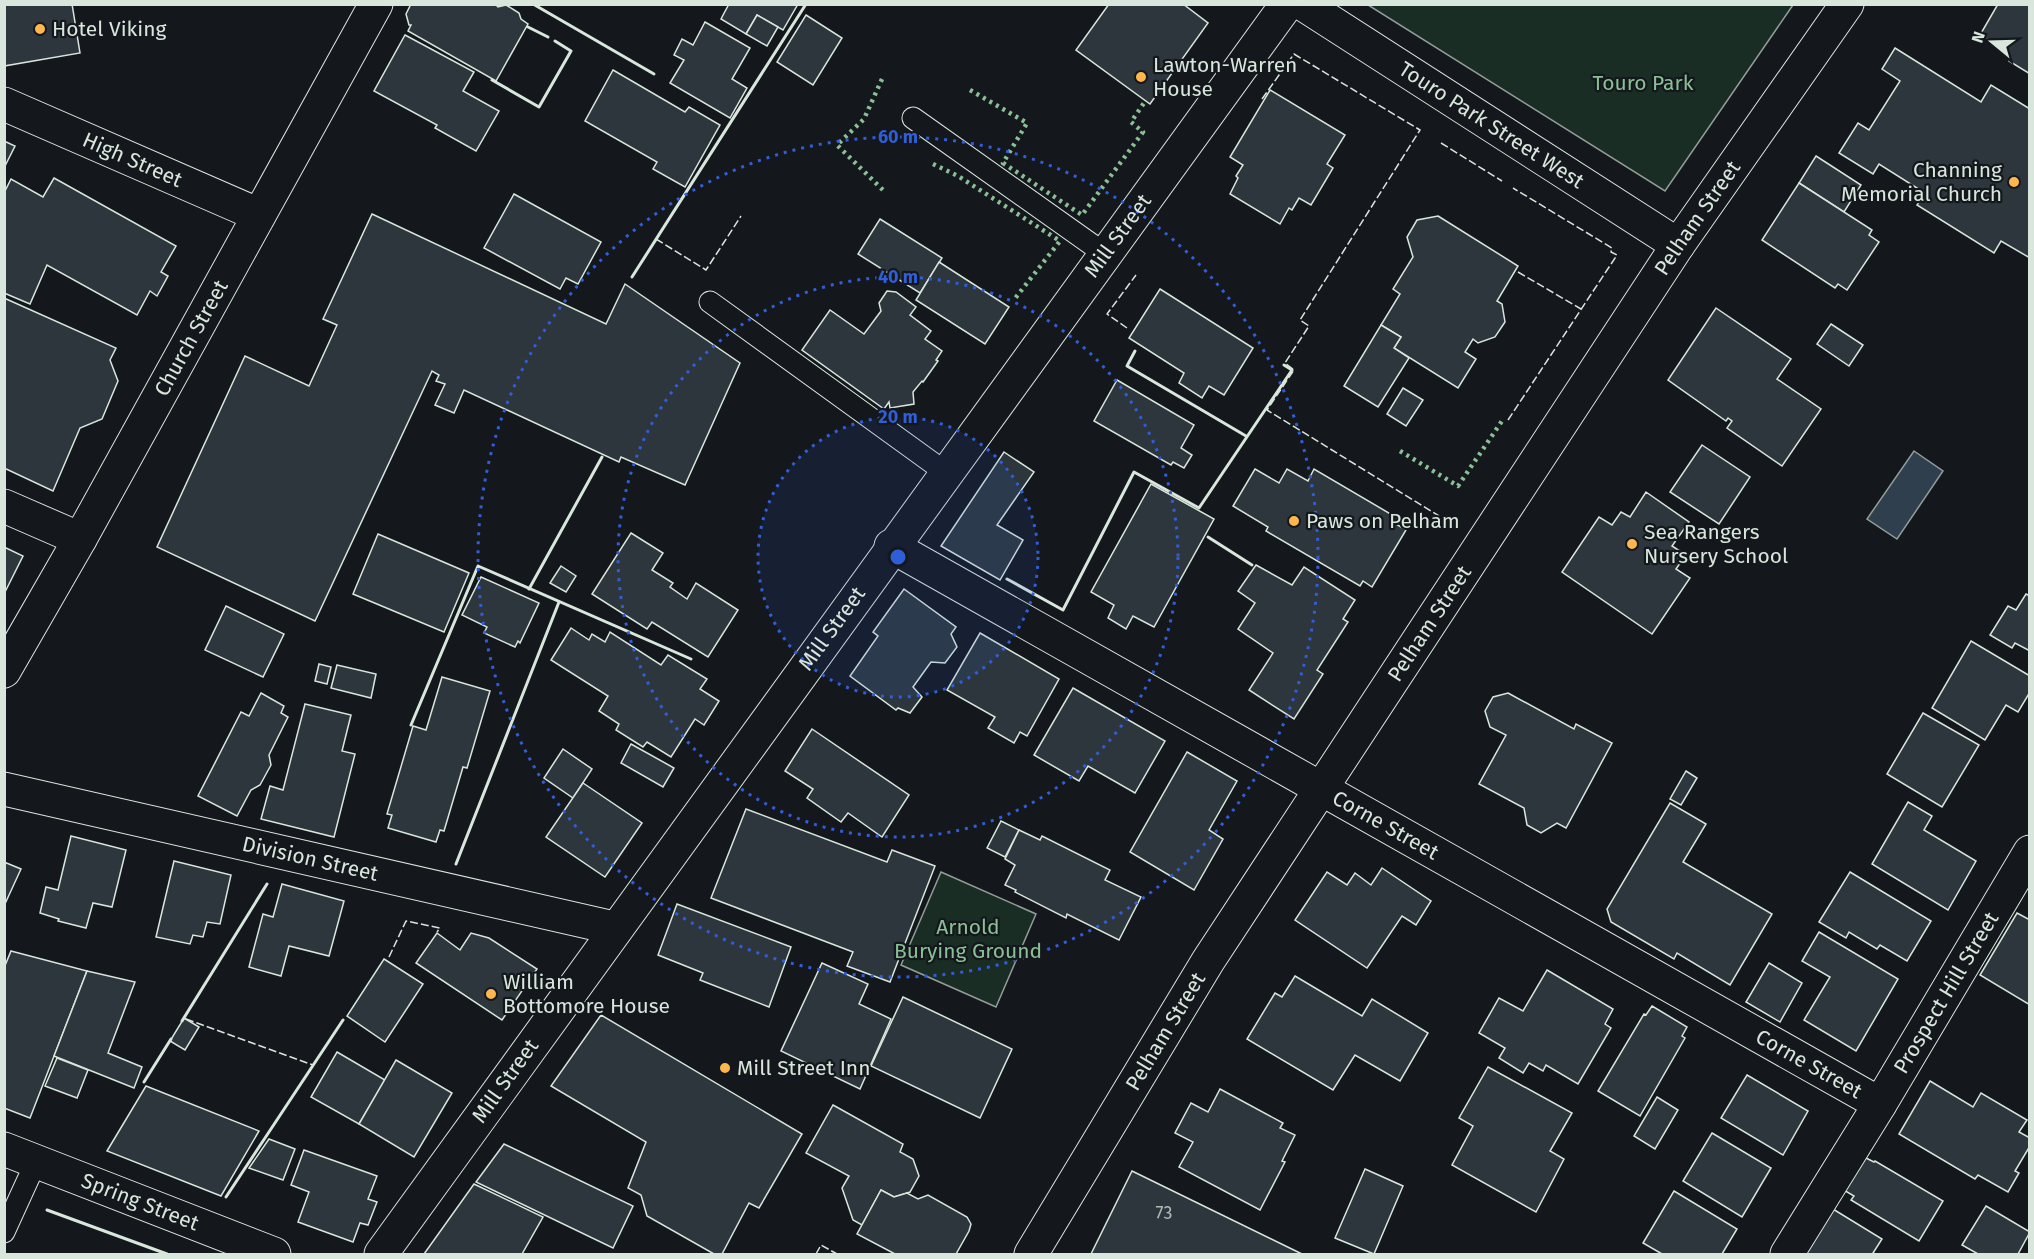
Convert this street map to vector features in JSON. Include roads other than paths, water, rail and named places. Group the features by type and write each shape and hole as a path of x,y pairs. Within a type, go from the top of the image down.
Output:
{"street":[{"name":"Church Street","path":"4,670 80,539 376,4"},
{"name":"Mill Street","path":"381,1254 614,928 1287,4"},
{"name":"Touro Park Street West","path":"1303,4 1678,245"},
{"name":"Pelham Street","path":"1031,1254 1208,961 1678,245 1847,4"},
{"name":"High Street","path":"4,104 258,215"},
{"path":"4,506 80,539"},
{"name":"Corne Street","path":"891,546 1880,1104"},
{"name":"Division Street","path":"4,789 614,928"},
{"name":"Prospect Hill Street","path":"1787,1254 2027,862"},
{"name":"Spring Street","path":"4,1149 274,1254"}],"lane":[{"path":"912,118 1105,254"},
{"path":"710,302 945,472"},
{"path":"4,1232 36,1162"}],"water":[{"path":"1914,451 1943,471 1897,539 1867,519"}],"place":[{"name":"Hotel Viking","path":"40,29"},
{"name":"Lawton-Warren House","path":"1141,77"},
{"name":"Channing Memorial Church","path":"2014,182"},
{"name":"Paws on Pelham","path":"1294,521"},
{"name":"Sea Rangers Nursery School","path":"1632,544"},
{"name":"William Bottomore House","path":"491,994"},
{"name":"Mill Street Inn","path":"725,1068"}],"park label":[{"name":"Touro Park","path":"1643,83"},
{"name":"Arnold Burying Ground","path":"968,939"}]}
